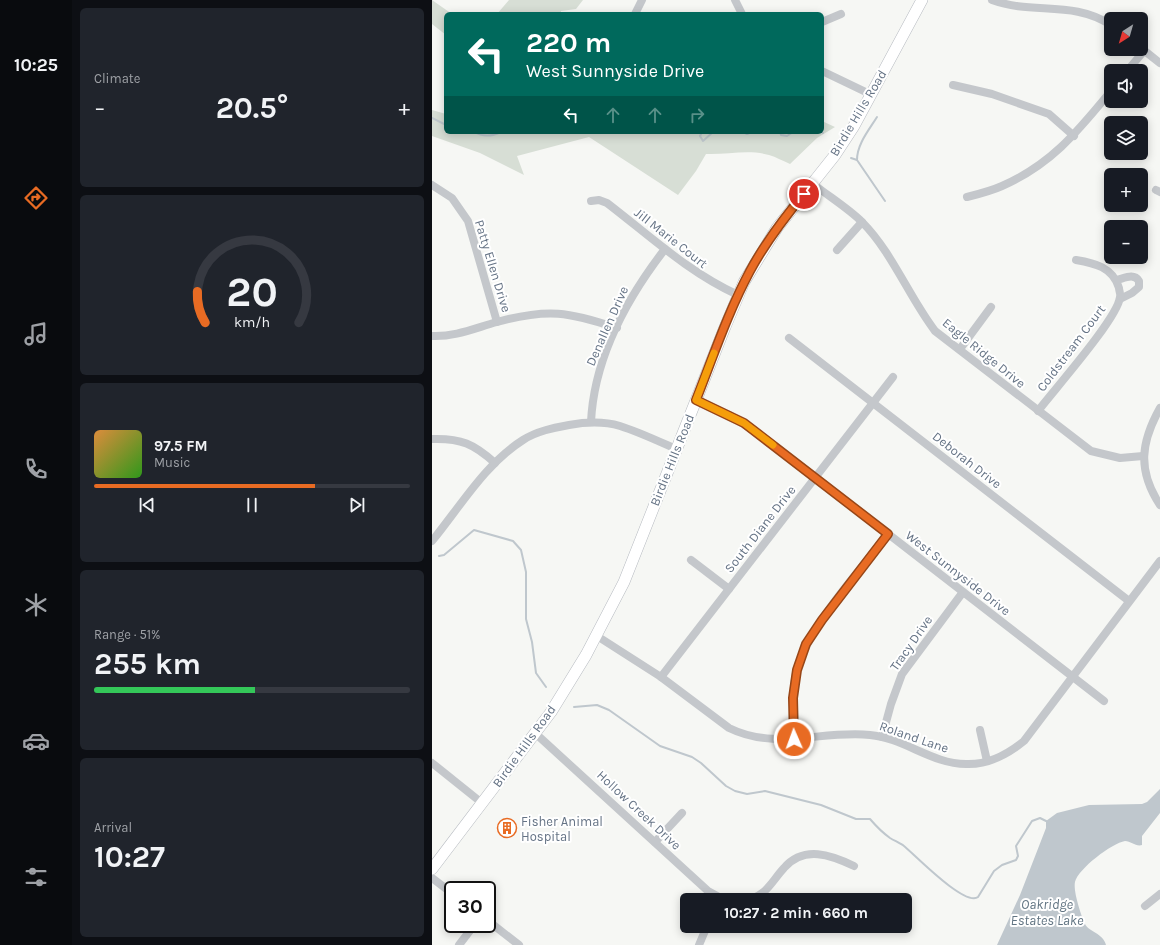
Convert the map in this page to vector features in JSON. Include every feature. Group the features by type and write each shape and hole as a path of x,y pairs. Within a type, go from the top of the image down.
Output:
{"main road":[{"name":"Birdie Hills Road","path":"432,870 564,692 597,636 624,582 738,295 767,243 835,155 872,95 922,0"}],"street":[{"path":"636,12 642,0"},
{"path":"735,0 741,12"},
{"path":"992,0 1079,8 1100,16 1104,19"},
{"path":"824,21 841,14"},
{"path":"1148,54 1160,63"},
{"path":"824,72 872,95"},
{"path":"953,85 992,94 1049,114 1074,136"},
{"path":"967,198 1002,187 1032,170 1055,154 1074,136 1104,100"},
{"name":"Eagle Ridge Drive","path":"812,183 862,222 882,247 919,311 935,331 1091,451 1120,458 1143,456"},
{"name":"Patty Ellen Drive","path":"432,185 452,198 468,221 497,322"},
{"name":"Jill Marie Court","path":"591,201 599,200 607,203 665,249 709,281 738,295"},
{"path":"837,250 862,222"},
{"name":"Denallen Drive","path":"591,422 593,395 617,328 638,286 665,249"},
{"path":"1076,260 1095,263 1111,273 1117,280"},
{"name":"Coldstream Court","path":"1038,411 1110,320 1120,299 1117,280 1131,276 1136,277 1139,282 1139,287 1132,293 1120,299"},
{"path":"960,350 991,307"},
{"path":"432,336 456,334 528,315 564,313 581,316 617,328"},
{"name":"Deborah Drive","path":"789,338 1129,601"},
{"name":"South Diane Drive","path":"661,677 893,377"},
{"name":"West Sunnyside Drive","path":"696,400 744,423 1104,701"},
{"path":"1160,408 1149,427 1143,456 1146,474 1160,505"},
{"path":"432,541 495,463 523,440 553,427 591,422 620,426 676,449"},
{"path":"432,439 447,439 467,443 477,448 495,463"},
{"path":"794,739 793,698 797,670 806,644 822,620 888,534"},
{"path":"691,560 729,589"},
{"name":"Roland Lane","path":"597,636 661,677 718,720 739,733 762,739 794,739 847,734 882,736 945,761 967,764 987,761 1013,750 1024,740 1160,561"},
{"name":"Tracy Drive","path":"882,736 891,704 902,674 963,592"},
{"path":"980,730 987,761"},
{"name":"Hollow Creek Drive","path":"535,733 710,893"},
{"path":"432,763 482,803"},
{"path":"655,842 682,813"},
{"path":"764,893 784,868 802,856 823,853 854,866"},
{"path":"432,878 444,887"},
{"path":"1145,906 1160,894"},
{"path":"496,927 519,945"},
{"path":"459,945 468,933"},
{"path":"699,945 704,933"}],"shaded area":[{"path":"432,0 449,12 444,12 444,33 432,24"},
{"path":"509,0 583,0 576,9 561,12 499,12"},
{"path":"432,110 444,113 444,134 824,134 817,138 790,164 772,156 754,152 706,154 696,171 678,195 589,137 517,156 524,175 480,153 432,136"},
{"path":"824,122 835,127 824,134"}],"water":[{"name":"Oakridge Estates Lake","path":"1160,789 1160,813 1142,836 1142,845 1125,841 1112,846 1096,857 1082,870 1075,882 1076,897 1085,924 1102,938 1106,945 997,945 1020,895 1046,828 1046,821 1057,813 1089,805 1142,804 1147,802"}],"waterway":[{"path":"877,117 861,143 857,160 885,201"},
{"path":"432,118 444,124"},
{"path":"479,134 487,136 496,134"},
{"path":"701,134 700,136 703,141 711,134"},
{"path":"781,134 787,136 790,134"},
{"path":"851,158 857,160"},
{"path":"439,556 444,555 474,530 513,541 521,550 526,572 526,619 532,642 536,673 546,687"},
{"path":"574,707 597,705 609,710 660,746 692,757 701,763 726,786 735,791 747,794 765,791 821,805 856,819 870,819 885,834 904,846 940,879 962,895 972,898 978,897 994,871 1002,865 1016,860 1018,856 1016,846 1032,821 1040,818 1046,821"}],"slow traffic":[{"path":"714,353 696,400 744,423 773,445"}],"place":[{"name":"Fisher Animal Hospital","path":"507,828"}],"route":[{"path":"794,739 793,698 797,670 806,644 822,620 888,534 744,423 696,400 744,282 759,255 777,228 804,194"}]}
